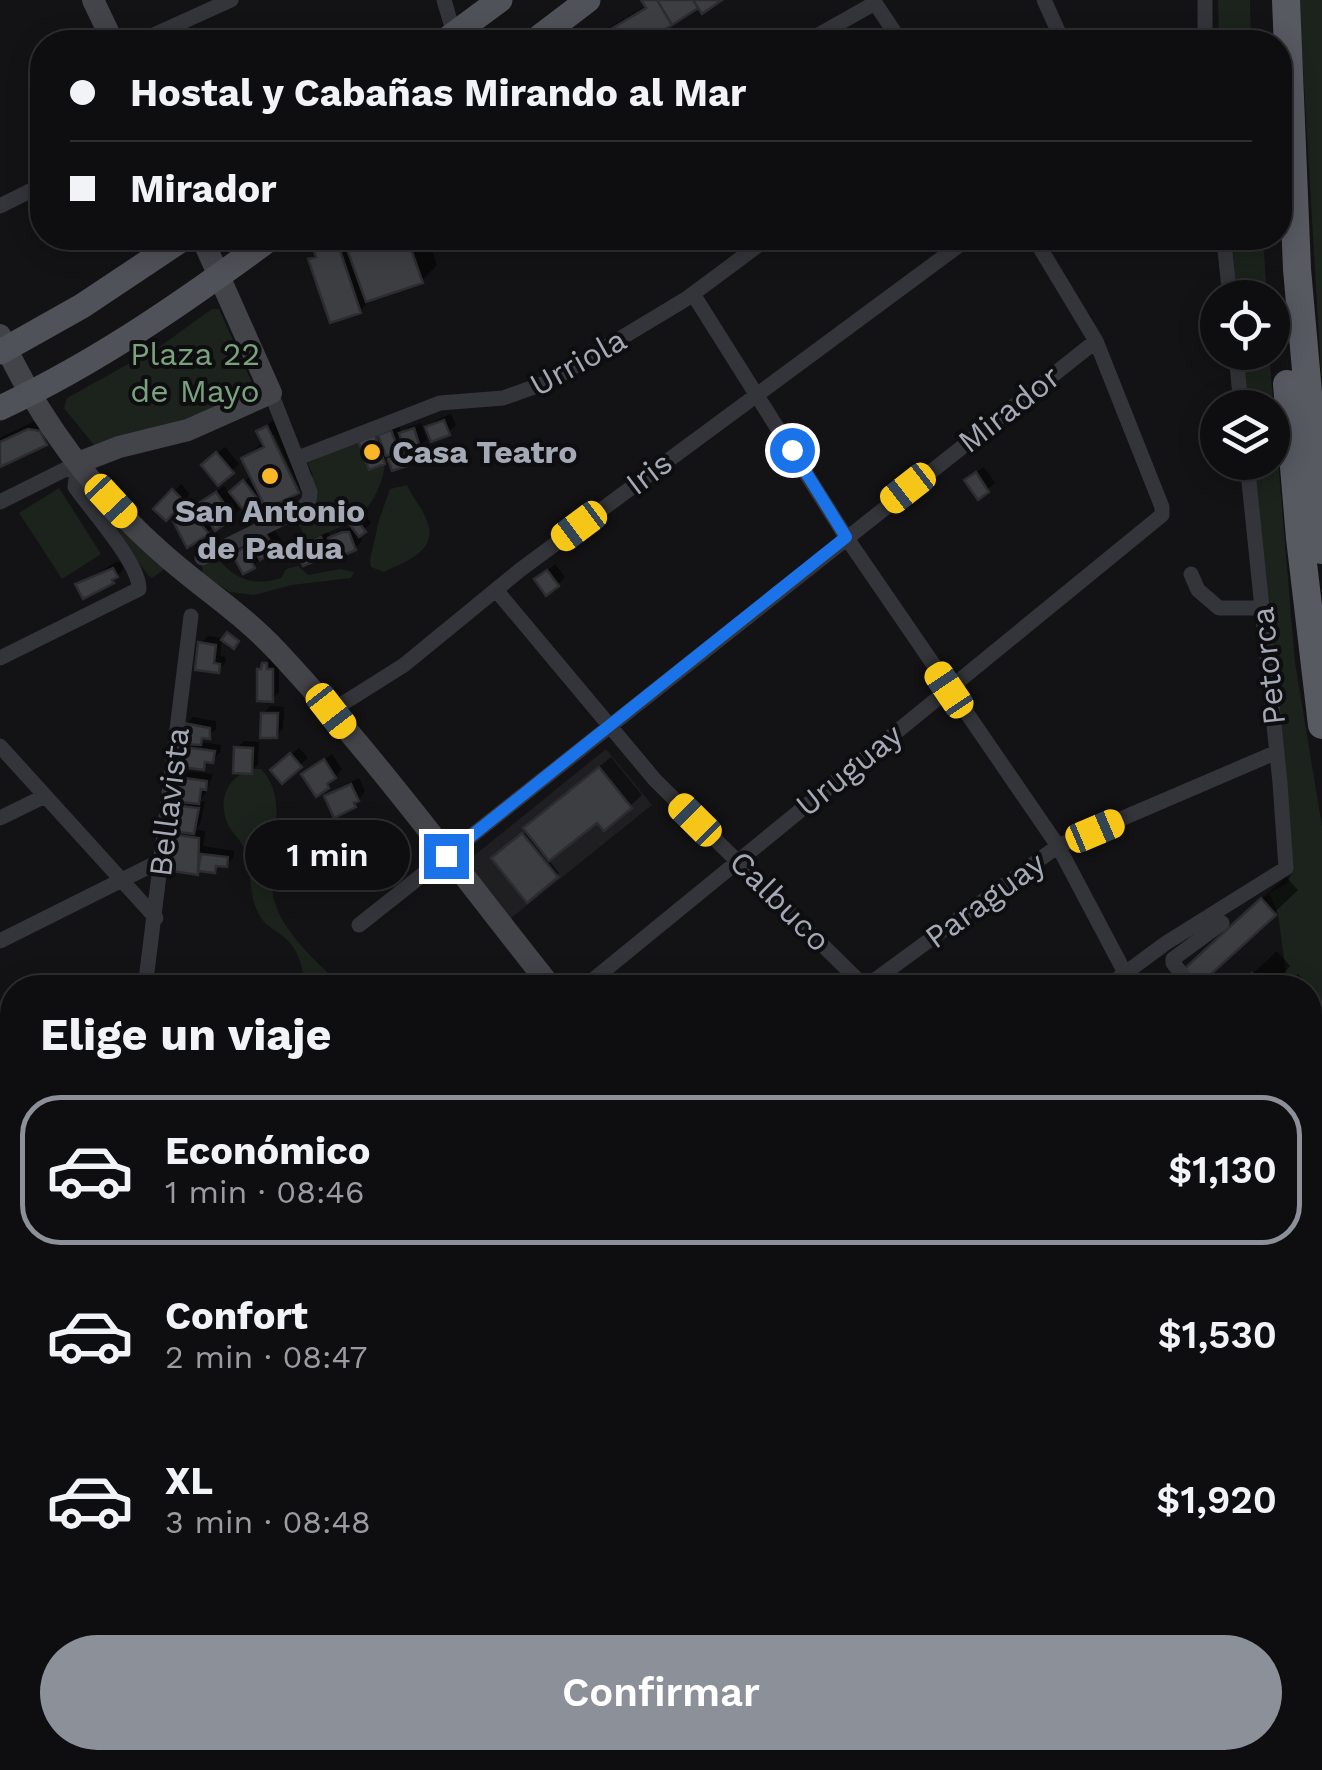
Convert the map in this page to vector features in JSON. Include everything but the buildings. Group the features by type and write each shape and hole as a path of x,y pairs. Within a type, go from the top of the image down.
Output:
{"highway":[{"path":"1267,0 1268,30"},
{"path":"1286,0 1287,30"},
{"path":"1292,147 1297,269 1322,550"},
{"path":"1279,250 1300,538 1322,725"}],"main road":[{"path":"93,0 107,30"},
{"path":"459,30 500,0"},
{"path":"549,30 569,5"},
{"path":"166,250 82,306 2,345 78,463 150,542 264,638 331,711 542,975"},
{"path":"78,463 119,447 188,430 270,394 207,250"},
{"path":"0,408 145,328 255,250"}],"street":[{"path":"165,30 231,0"},
{"path":"444,0 447,30"},
{"path":"1044,0 1058,30"},
{"path":"1204,0 1205,30"},
{"path":"826,30 874,2 893,30"},
{"path":"0,206 30,191"},
{"name":"Urriola","path":"298,458 440,403 527,392 566,373 694,294 752,250"},
{"name":"Iris","path":"331,711 404,665 756,392 952,250"},
{"path":"1041,250 1096,341"},
{"path":"1225,250 1228,280"},
{"path":"694,294 846,537 1058,846 1124,971 1120,975"},
{"name":"Uruguay","path":"598,975 1162,516 1162,507 1096,341"},
{"name":"Mirador","path":"360,924 1096,341"},
{"path":"202,558 303,508 310,500 298,458 270,394"},
{"path":"0,502 78,463"},
{"path":"0,658 139,589 139,580 127,560 75,487 78,463"},
{"name":"Petorca","path":"1124,971 1284,870 1277,752 1248,480"},
{"path":"1192,574 1198,590 1219,608 1261,608"},
{"name":"Calbuco","path":"496,590 655,780 853,975"},
{"name":"Bellavista","path":"146,975 191,616"},
{"path":"0,746 156,918"},
{"name":"Paraguay","path":"881,975 1058,846 1277,752"},
{"path":"0,818 45,796"},
{"path":"0,941 162,860"},
{"path":"1182,975 1172,959 1222,923"}],"shaded area":[{"path":"606,749 652,805 510,919 465,863"}],"green space":[{"path":"1218,0 1250,0 1251,30 1219,30"},
{"path":"1299,0 1322,0 1322,388"},
{"path":"1233,250 1264,250 1266,280 1236,280"},
{"name":"Plaza 22 de Mayo","path":"212,309 219,309 253,385 253,394 182,424 94,445 64,408 67,398 159,347"},
{"path":"1244,370 1270,370 1272,390 1245,390"},
{"path":"358,441 369,470 385,465 375,496 359,515 308,542 296,519 315,502 307,463"},
{"path":"1255,480 1280,480 1295,662 1322,826 1322,975 1286,975 1278,914 1269,893 1287,883 1292,873"},
{"path":"80,484 166,568 152,578 148,575"},
{"path":"407,485 427,521 428,541 416,555 384,572 371,567 370,560 379,520 390,489"},
{"path":"59,488 101,554 62,579 19,513"},
{"path":"220,561 240,577 264,582 281,578 286,569 298,566 308,575 340,569 354,572 351,578 292,585 254,595 230,592 203,574 205,562"},
{"path":"261,769 275,798 272,886 280,915 304,949 331,975 303,975 295,951 257,911 245,851 228,825 224,807 226,791 243,773"}],"place":[{"name":"Casa Teatro","path":"372,452"},
{"name":"San Antonio de Padua","path":"270,476"}],"route":[{"path":"446,856 846,537 792,450"}]}
